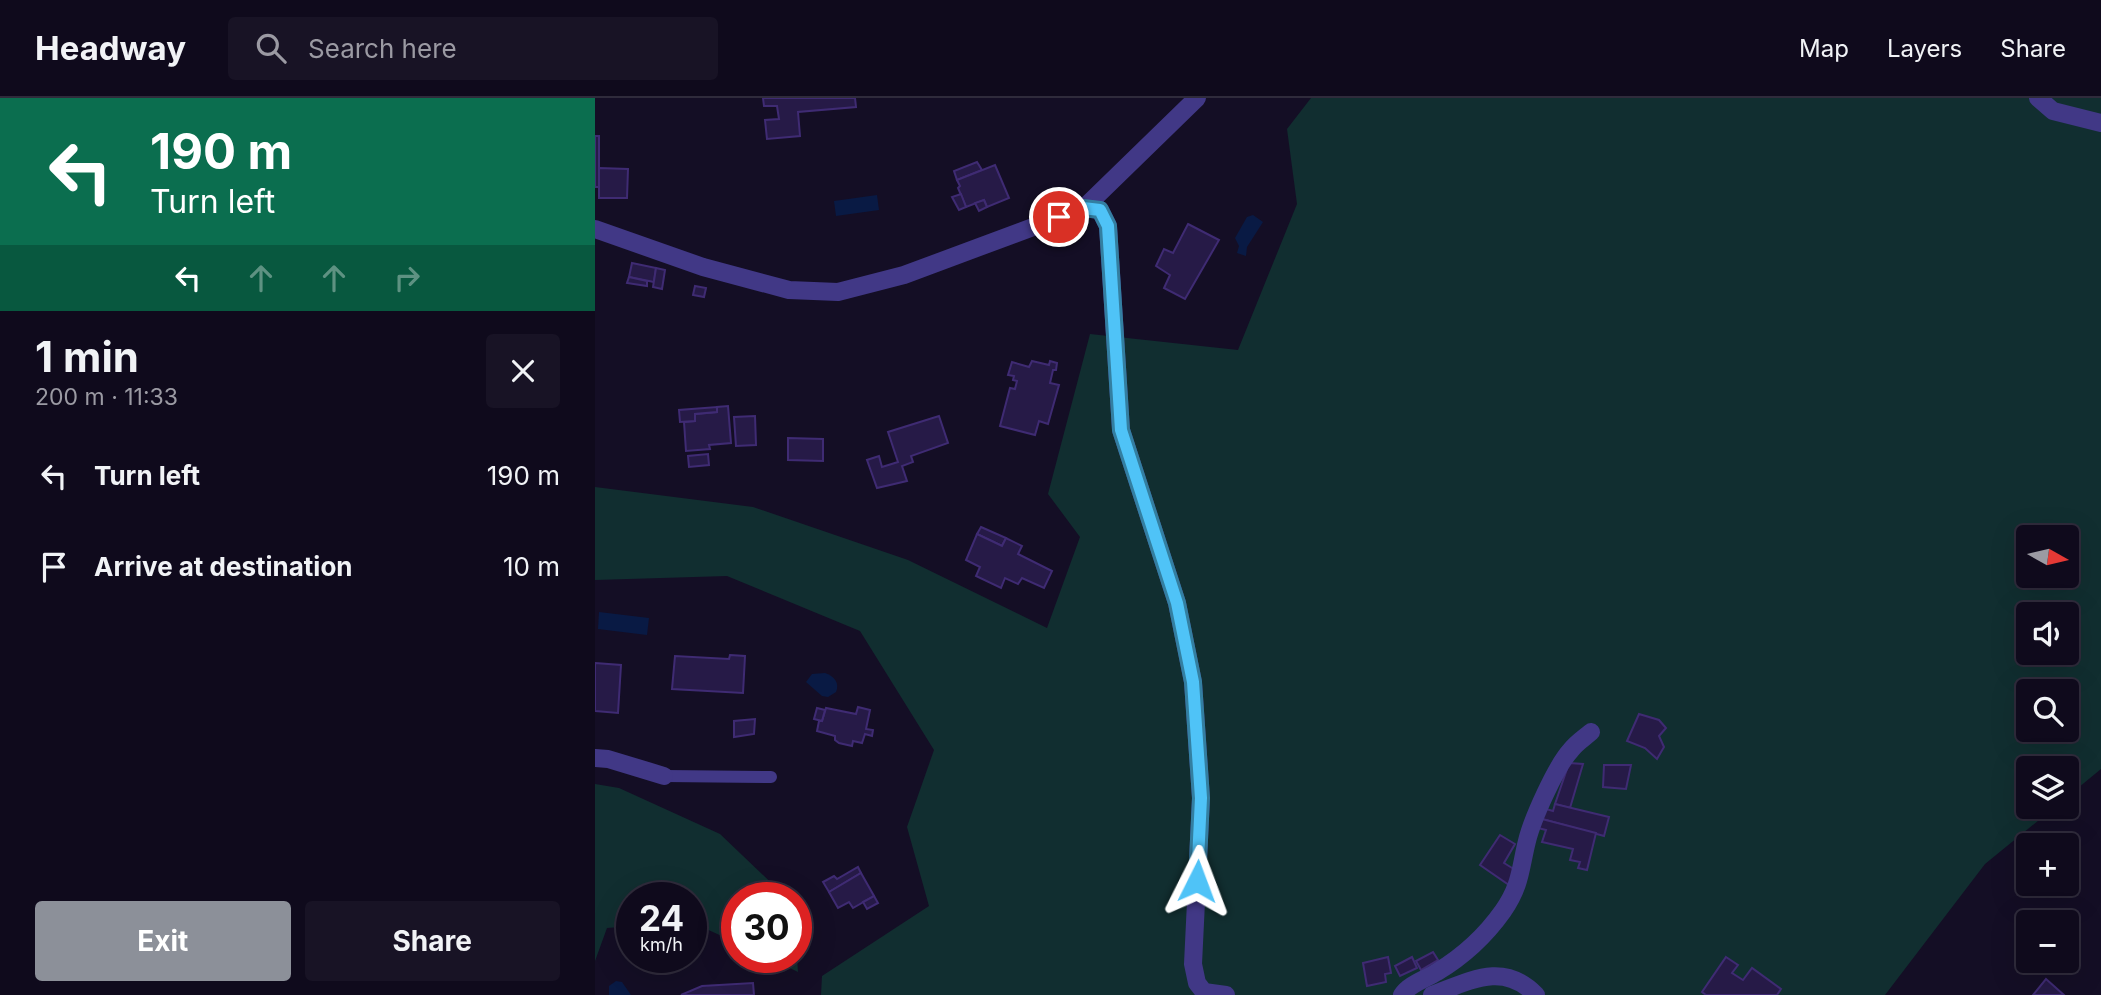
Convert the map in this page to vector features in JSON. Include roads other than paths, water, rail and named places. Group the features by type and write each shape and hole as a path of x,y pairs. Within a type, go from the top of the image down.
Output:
{"street":[{"path":"595,229 703,267 789,290 838,292 904,275 1083,208 1197,98"},
{"path":"2038,98 2053,111 2101,123"},
{"path":"1083,208 1100,210 1108,226 1121,430 1177,603 1193,682 1201,798 1193,964 1197,983 1204,992 1226,995"},
{"path":"1402,995 1406,989 1439,971 1462,954 1503,911 1518,884 1527,841 1550,785 1569,751 1591,732"},
{"path":"595,758 608,759 664,776"},
{"path":"1432,995 1488,975 1516,979 1527,985 1536,995"}],"lane":[{"path":"664,776 771,777"}],"water":[{"path":"877,195 879,210 836,216 834,201"},
{"path":"1253,215 1263,222 1247,247 1246,256 1237,253 1239,246 1235,238 1247,217"},
{"path":"599,612 649,618 647,635 598,629"},
{"path":"825,673 837,683 836,692 828,697 822,696 806,682 812,674"},
{"path":"616,981 622,982 631,995 609,995 609,986"}]}
